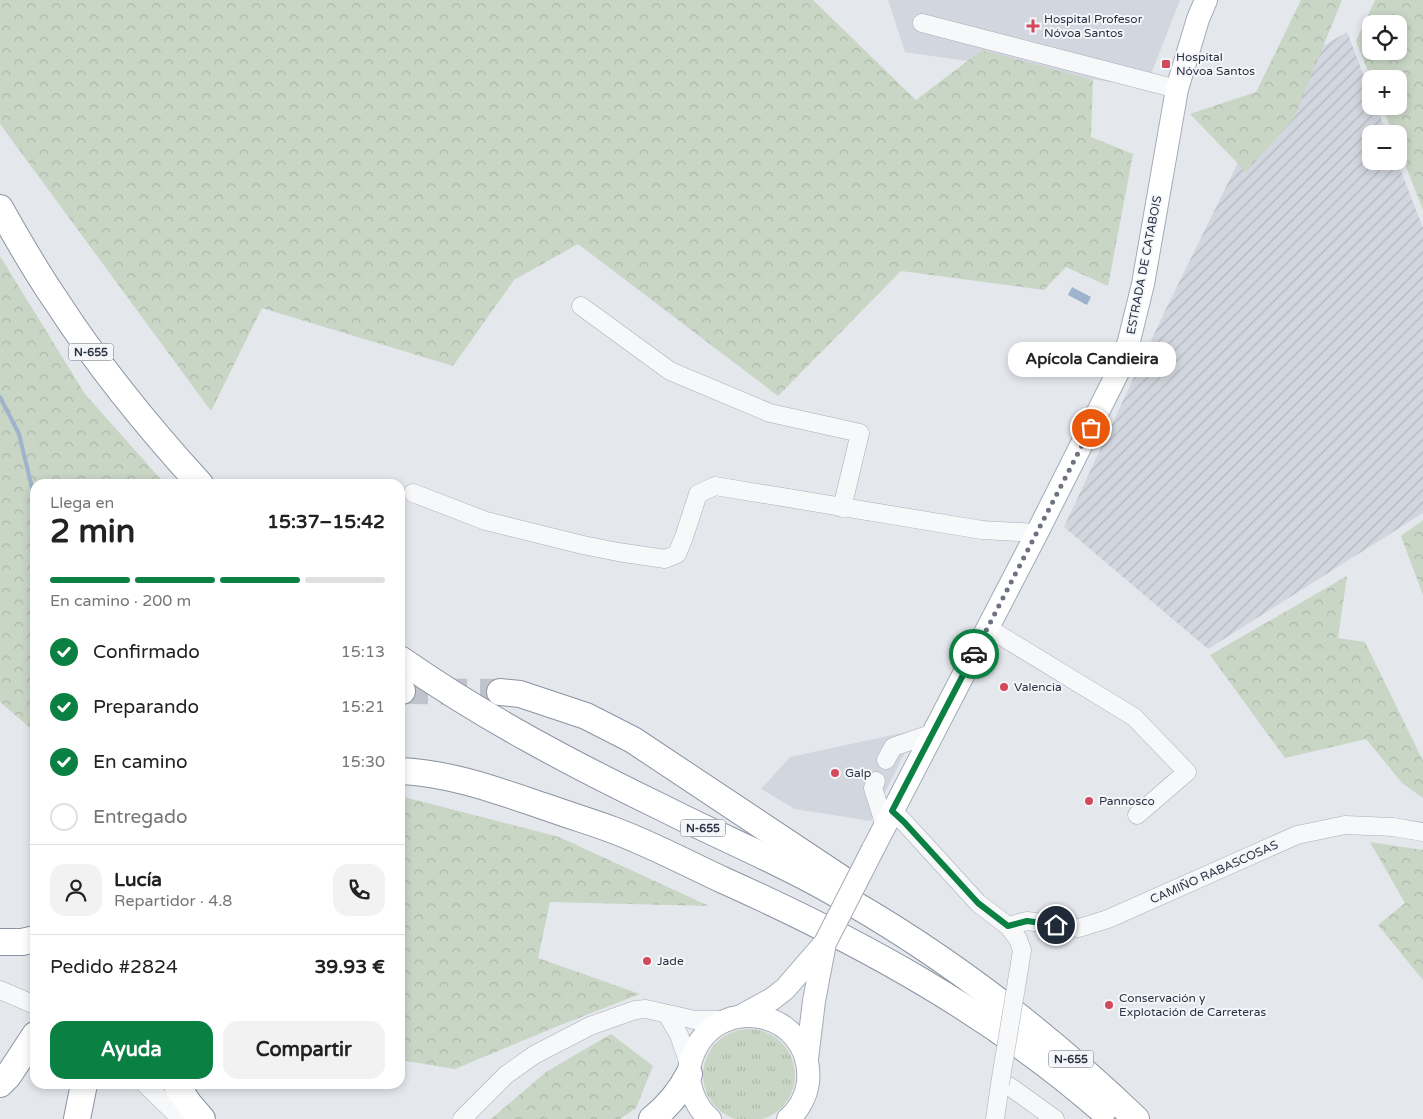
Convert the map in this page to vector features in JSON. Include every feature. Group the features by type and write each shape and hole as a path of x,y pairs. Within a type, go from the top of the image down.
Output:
{"highway":[{"name":"N-655","path":"0,208 52,294 82,339 147,424 196,479"},
{"name":"N-655","path":"405,662 482,713 559,757 824,887 906,936 942,959 1003,1003 1050,1041 1136,1119"},
{"path":"500,692 520,694 586,716 633,740 925,935 974,971 1003,1003"},
{"path":"405,761 414,761 456,770 495,782 615,830 774,902 866,950 954,1000 1034,1055 1111,1119"},
{"path":"405,772 457,779 490,788 615,830"},
{"path":"0,942 30,940"},
{"path":"0,1084 8,1076 30,1043"},
{"path":"652,1119 672,1101 681,1089 689,1070"},
{"path":"77,1119 83,1089"},
{"path":"179,1089 202,1119"}],"main road":[{"name":"ESTRADA DE CATABOIS","path":"825,943 1108,393 1129,341 1143,284 1177,89 1198,18 1206,0"},
{"path":"710,1119 697,1104 691,1089 689,1070 694,1052 701,1039 712,1028 772,999 784,989 825,943"},
{"path":"788,1119 802,1102 807,1088 807,1060 814,1001 825,943"},
{"path":"733,1018 758,1016 774,1021 789,1030 800,1044 807,1060"}],"street":[{"path":"922,23 1177,89"},
{"path":"581,306 670,371 770,413 860,433 842,508"},
{"path":"413,492 486,521 600,548 665,559 677,554 698,494 715,486 982,530 1037,533"},
{"path":"988,628 1134,718 1187,772 1137,816"},
{"path":"886,760 893,747 932,732"},
{"path":"876,781 873,788 888,818 904,822 978,903 1008,926 1018,939 1022,950 995,1119"},
{"name":"CAMIÑO RABASCOSAS","path":"1008,926 1027,921 1079,928 1086,926 1108,919 1297,835 1345,825 1392,827 1423,832"},
{"path":"0,990 30,1003"},
{"path":"462,1119 506,1076 534,1055 590,1026 635,1010 646,1009 695,1020 733,1018"},
{"path":"667,1014 679,1035 689,1070"},
{"path":"1000,1084 1009,1086 1055,1119"},
{"path":"149,1089 181,1119"}],"shaded area":[{"name":"Hospital Profesor Nóvoa Santos","path":"888,0 1180,0 1146,87 905,52"},
{"path":"1347,32 1362,71 1362,115 1380,115 1383,125 1362,125 1362,170 1400,170 1423,228 1423,513 1208,649 1064,527 1165,311 1284,69"},
{"name":"Galp","path":"916,730 871,821 795,809 761,789 790,757"}],"green space":[{"path":"0,0 813,0 916,100 982,50 1093,80 1091,137 1133,154 1108,286 1066,267 1044,290 901,271 778,396 578,244 514,280 453,366 262,308 211,411 0,124"},
{"path":"1301,0 1342,0 1294,118 1246,172 1190,114 1256,92"},
{"path":"1375,0 1423,0 1423,210 1407,169 1407,125 1389,125 1386,115 1407,115 1407,70 1367,70 1364,60 1407,60 1407,15 1368,15"},
{"path":"1362,28 1362,56 1356,41"},
{"path":"0,256 85,394 161,479 30,479 30,728 0,702"},
{"path":"1423,520 1423,595 1401,536"},
{"path":"1347,576 1338,638 1365,642 1423,761 1423,798 1402,783 1366,739 1285,758 1210,655"},
{"path":"405,797 559,837 709,906 550,902 538,958 640,994 455,1069 405,1061"},
{"path":"1370,842 1423,850 1423,980 1378,925 1405,903"},
{"path":"749,1029 767,1032 782,1042 792,1057 795,1075 792,1093 782,1108 767,1118 740,1120 731,1118 716,1108 706,1093 703,1075 706,1057 716,1042 731,1032"},
{"path":"611,1034 653,1066 636,1108 620,1119 491,1119 546,1072"}],"water":[{"path":"1072,287 1091,297 1087,305 1068,295"}],"waterway":[{"path":"0,397 19,434 30,479"}],"tunnel":[{"path":"405,691 500,692"}],"way so far":[{"path":"974,654 1091,428"}],"place":[{"name":"Hospital Profesor Nóvoa Santos","path":"1033,26"},
{"name":"Hospital Nóvoa Santos","path":"1166,64"},
{"name":"Apícola Candieira","path":"1091,428"},
{"name":"Valencia","path":"1004,687"},
{"name":"Galp","path":"835,773"},
{"name":"Pannosco","path":"1089,801"},
{"name":"Jade","path":"647,961"},
{"name":"Conservación y Explotación de Carreteras","path":"1109,1005"}],"route":[{"path":"974,654 892,811 978,903 1008,926 1027,921 1056,925"}]}
